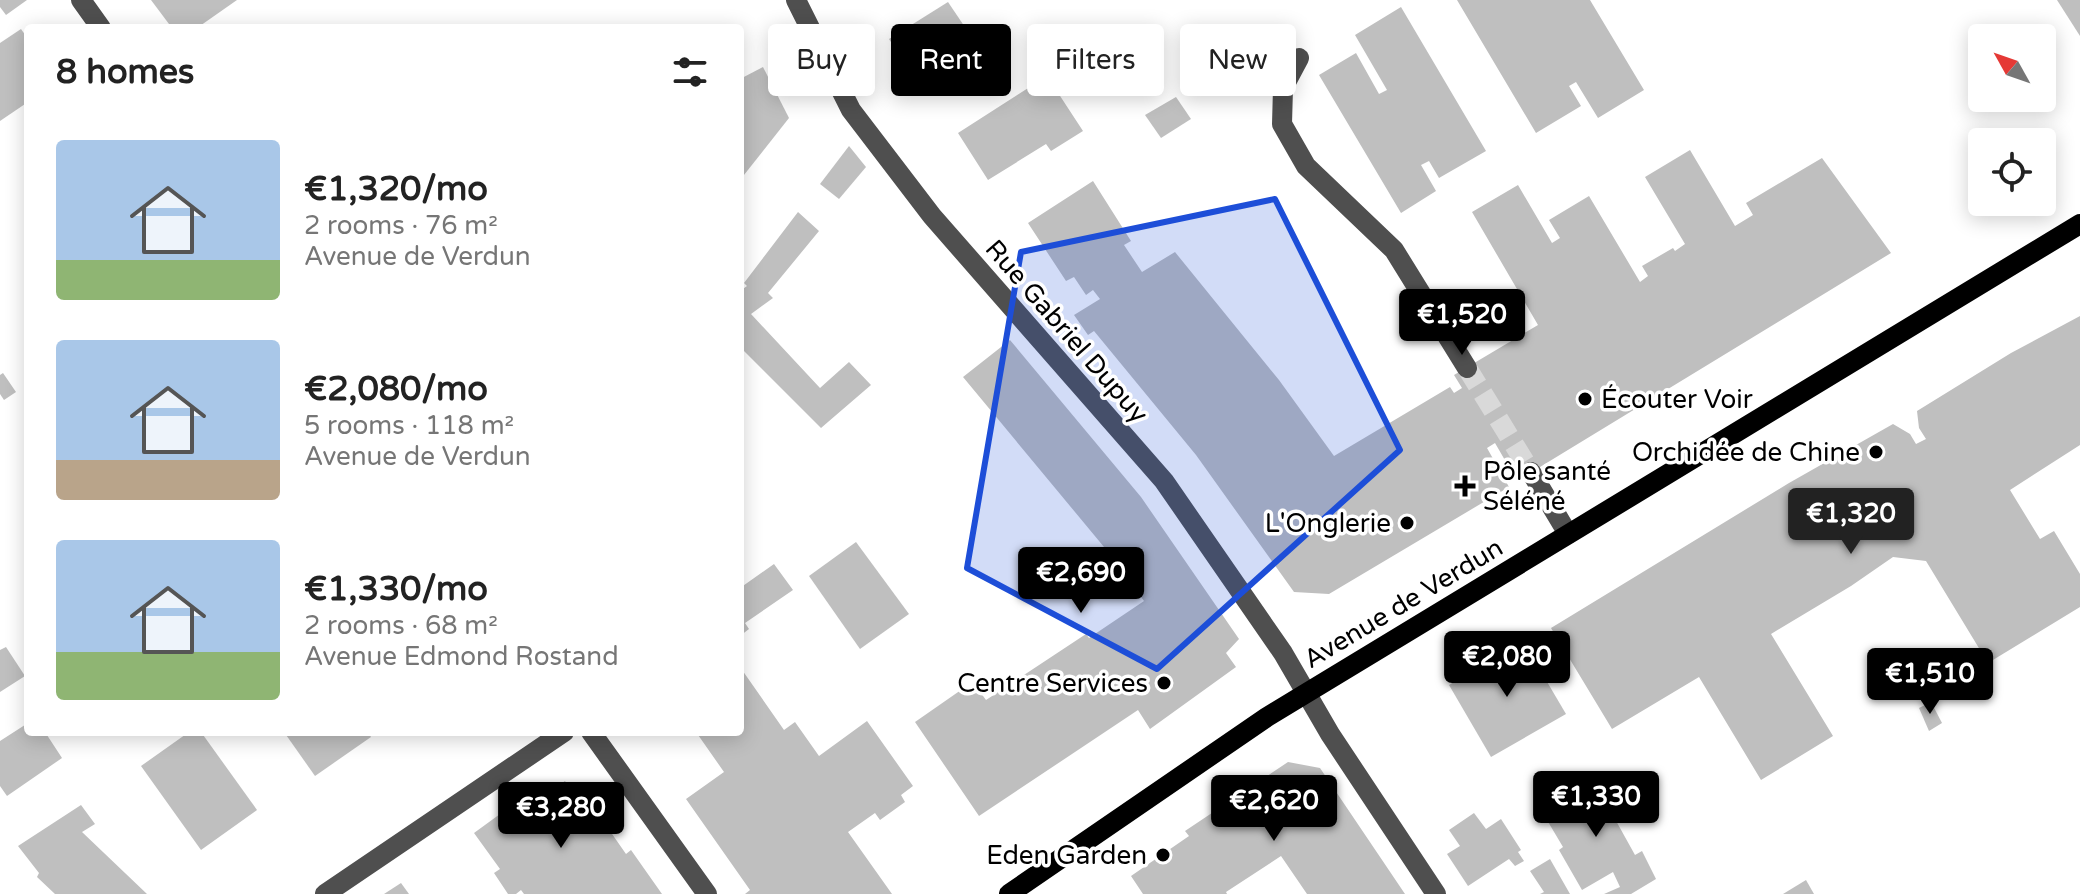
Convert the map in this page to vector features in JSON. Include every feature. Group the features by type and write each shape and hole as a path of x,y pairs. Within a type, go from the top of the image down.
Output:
{"main road":[{"name":"Avenue de Verdun","path":"1009,894 1306,692 2080,224"}],"street":[{"path":"81,0 98,24"},
{"name":"Rue Gabriel Dupuy","path":"796,0 851,110 932,216 1164,481 1283,653 1330,734 1436,894"},
{"path":"1299,58 1283,88 1282,124 1306,166 1394,250 1467,368"},
{"path":"1531,472 1568,534"},
{"path":"325,894 558,736"},
{"path":"594,736 707,894"}],"highlighted area":[{"path":"1275,199 1400,450 1157,669 967,568 1021,252"}],"building":[{"path":"0,0 27,0 6,15 0,7"},
{"path":"151,0 237,0 203,24 169,24"},
{"path":"1457,0 1590,0 1644,90 1598,118 1576,82 1569,86 1581,106 1536,133"},
{"path":"2057,0 2080,0 2080,36"},
{"path":"948,2 963,24 913,24"},
{"path":"1401,7 1486,151 1439,178 1429,161 1421,165 1436,191 1401,213 1319,75 1356,53 1379,94 1387,90 1355,35"},
{"path":"21,29 24,33 24,105 0,121 0,43"},
{"path":"763,67 768,77 768,96 778,96 789,118 744,175 744,77"},
{"path":"1027,89 1027,96 1060,96 1083,131 1051,151 1046,144 988,180 958,133"},
{"path":"1176,97 1191,119 1161,138 1145,115"},
{"path":"849,146 866,167 839,199 820,184"},
{"path":"1690,150 1735,226 1753,215 1746,203 1822,158 1891,253 1517,481 1495,443 1487,448 1509,487 1329,594 1294,592 1196,455 1094,331 1088,335 1074,315 1100,299 1093,290 1086,295 1074,277 1066,281 1028,223 1093,181 1131,241 1124,245 1142,272 1175,252 1279,380 1334,456 1450,387 1454,393 1462,388 1454,375 1538,325 1472,212 1518,185 1552,243 1560,238 1549,220 1589,196 1640,282 1648,276 1642,266 1685,244 1645,177"},
{"path":"798,212 819,231 768,293 773,298 751,314 820,388 849,362 871,385 821,428 744,351 744,288 747,286 744,283"},
{"path":"2080,316 2080,445 2010,490 2040,539 2054,531 2080,574 2080,607 1988,663 1926,561 1893,557 1771,634 1833,736 1761,780 1699,677 1612,729 1551,628 1789,483 1893,424 1910,434 1916,444 1926,439 1919,428 1917,411 2011,353"},
{"path":"1010,340 1141,497 1239,639 1226,653 1236,667 1150,729 1138,710 979,816 915,722 961,690 963,693 975,685 986,700 1086,634 1089,638 1144,601 1104,547 963,377"},
{"path":"3,373 16,392 4,400 0,394 0,375"},
{"path":"856,542 909,614 860,649 809,576"},
{"path":"774,564 793,590 745,623 749,629 744,633 744,585"},
{"path":"1523,641 1566,714 1491,757 1449,685"},
{"path":"6,647 24,677 0,692 0,650"},
{"path":"744,673 784,730 795,722 819,756 867,721 913,786 901,795 905,802 880,820 875,813 848,832 892,894 745,894 750,890 686,799 724,772 699,736 744,736"},
{"path":"1931,702 1942,723 1929,731 1919,708"},
{"path":"24,726 24,736 48,736 62,758 7,796 0,786 0,741"},
{"path":"183,736 204,736 257,810 201,850 141,766"},
{"path":"287,736 370,736 371,737 315,776"},
{"path":"1288,762 1320,768 1405,894 1307,894 1281,856 1227,894 1143,894 1131,876 1189,836 1185,831"},
{"path":"1601,774 1622,815 1615,819 1635,855 1642,851 1656,879 1631,894 1604,894 1620,887 1613,872 1582,890 1559,850 1563,847 1541,810"},
{"path":"565,781 573,793 580,788 626,854 631,850 662,894 524,894 521,890 508,894 494,873 500,869 474,833 518,801 525,810"},
{"path":"81,805 95,824 82,832 147,894 55,894 37,877 39,873 18,846"},
{"path":"1474,813 1486,829 1501,819 1521,850 1518,852 1524,861 1515,866 1509,859 1468,886 1447,854 1460,846 1449,830"},
{"path":"1550,859 1570,894 1540,894 1544,892 1530,871"},
{"path":"1806,880 1814,894 1783,894"},
{"path":"401,883 409,894 384,894"}],"tunnel":[{"path":"1467,368 1531,472"}],"place":[{"name":"Écouter Voir","path":"1585,399"},
{"name":"Orchidée de Chine","path":"1876,452"},
{"name":"Pôle santé Séléné","path":"1465,486"},
{"name":"L'Onglerie","path":"1407,523"},
{"name":"Centre Services","path":"1164,683"},
{"name":"Eden Garden","path":"1163,855"}]}
